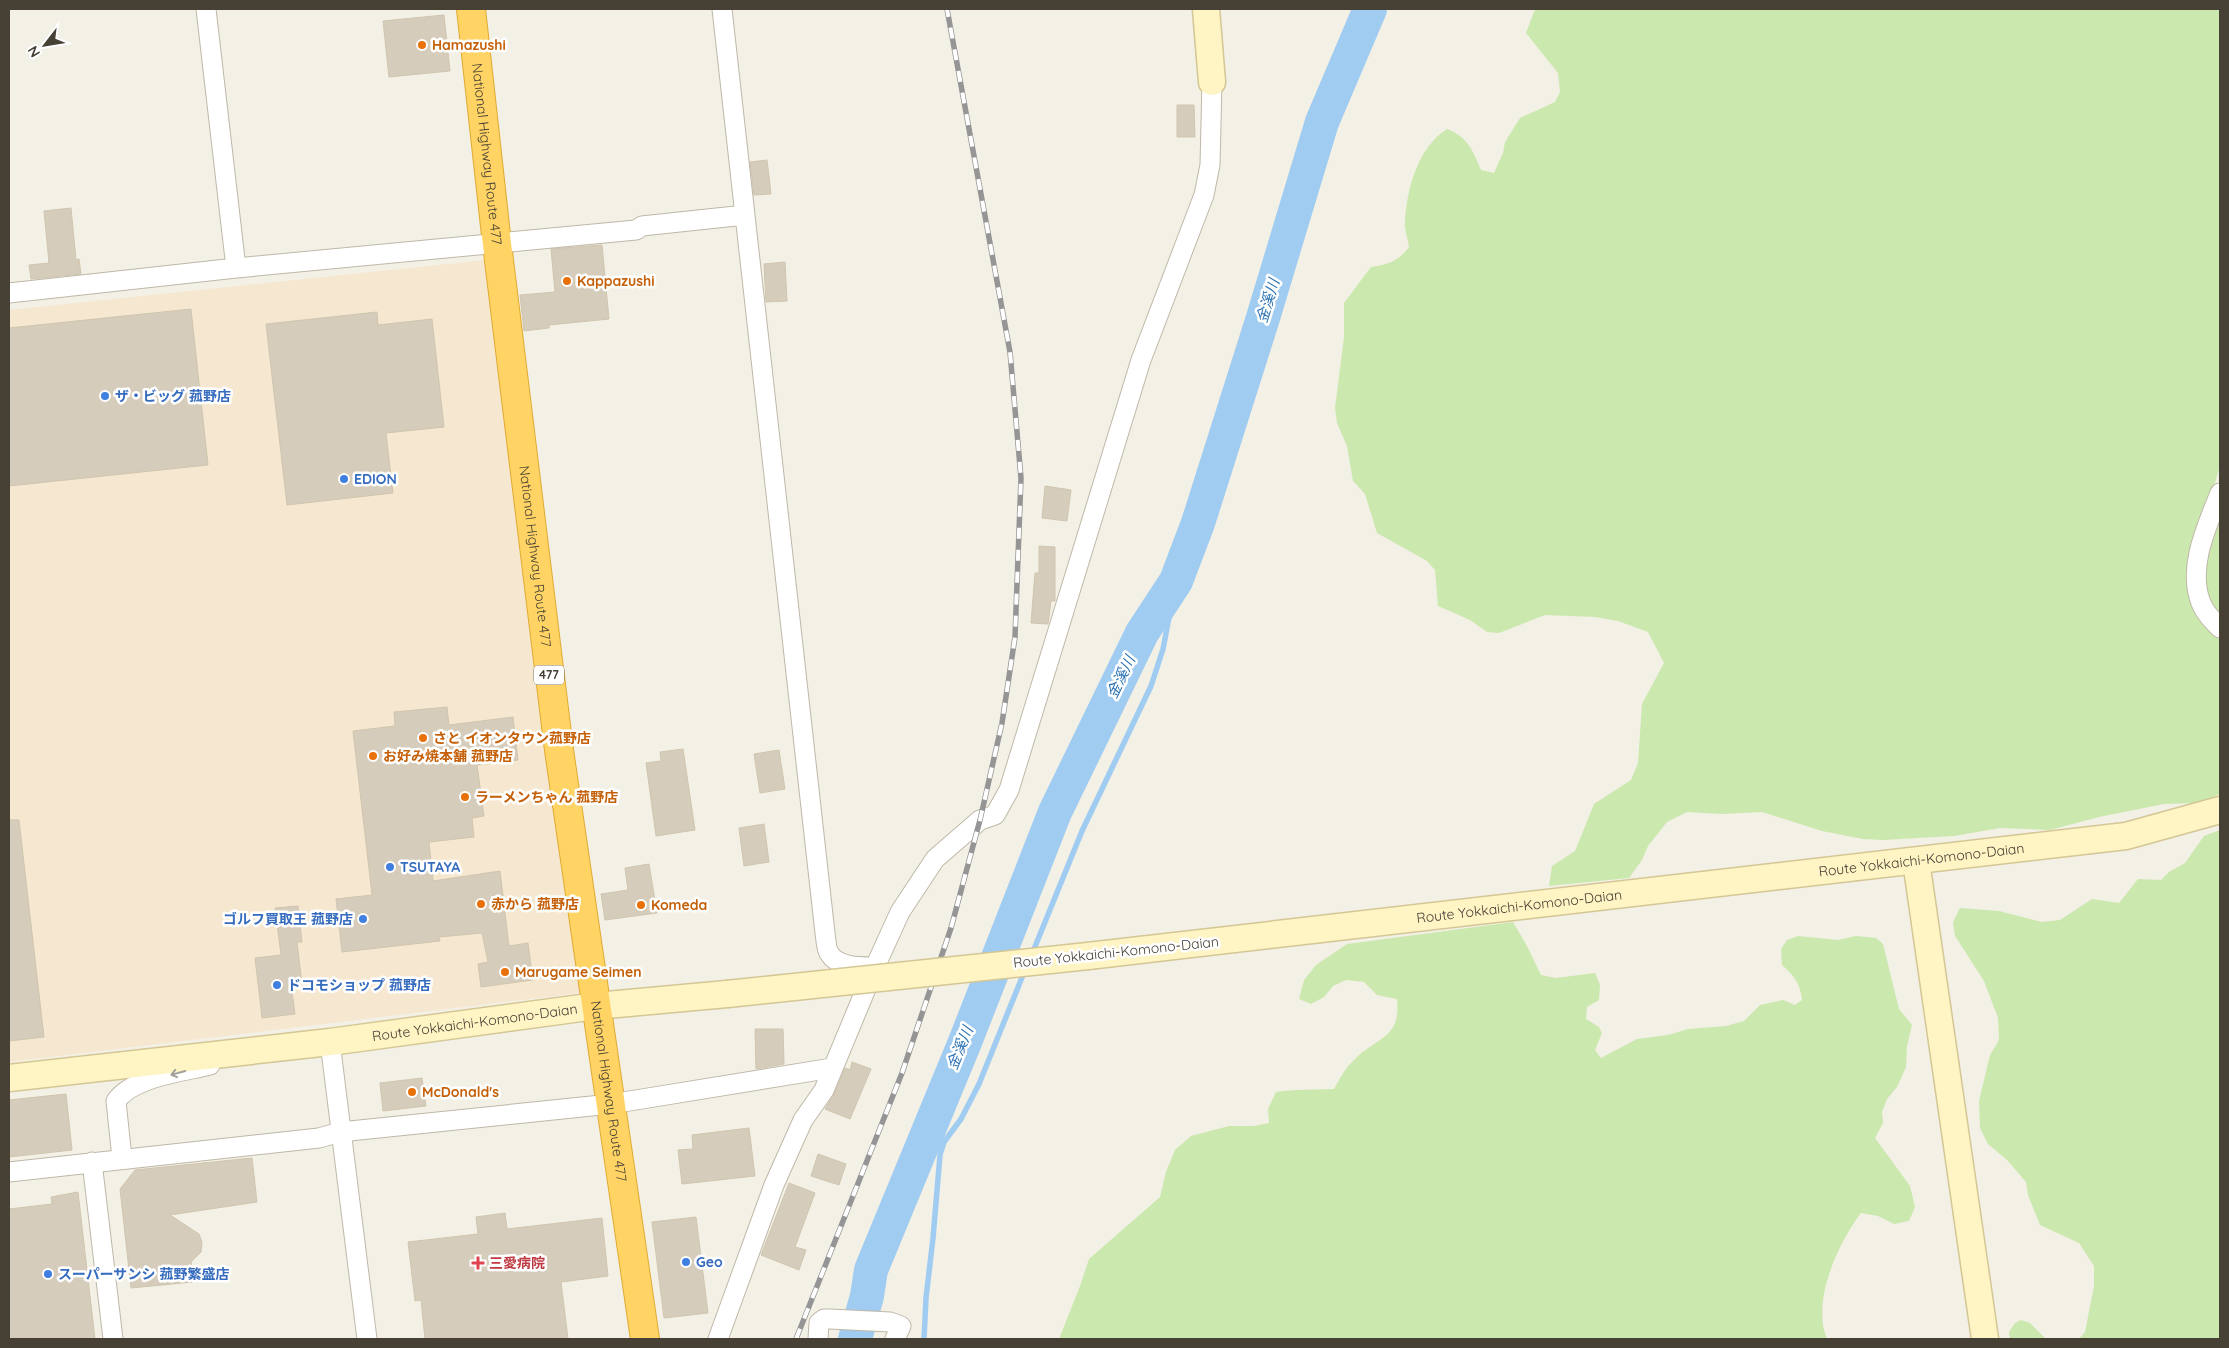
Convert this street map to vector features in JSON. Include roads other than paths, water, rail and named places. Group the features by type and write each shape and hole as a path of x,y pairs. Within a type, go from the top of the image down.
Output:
{"highway":[{"name":"National Highway Route 477","path":"471,9 497,244 558,750 645,1339"}],"main road":[{"path":"1206,9 1212,82"},
{"name":"Route Yokkaichi-Komono-Daian","path":"9,1078 330,1042 596,1006 1088,956 2126,836 2220,810"},
{"path":"1916,861 1985,1339"}],"street":[{"path":"206,9 236,268"},
{"path":"722,9 825,933 830,954 837,960 854,968 875,968"},
{"path":"718,1339 774,1184 803,1120 824,1090 900,912 935,859 980,820 995,814 1009,790 1141,360 1204,194 1210,165 1212,82"},
{"path":"9,293 236,268 636,230 642,226 745,215"},
{"path":"2220,493 2205,531 2200,552 2197,585 2201,603 2220,628"},
{"path":"330,1042 367,1339"},
{"path":"122,1158 116,1101 122,1092 136,1084 276,1048"},
{"path":"9,1172 122,1158 319,1138 340,1132 611,1104 832,1068"},
{"path":"92,1162 113,1339"},
{"path":"818,1339 819,1324 824,1319 892,1331"}],"waterway":[{"name":"金溪川","path":"855,1339 867,1296 871,1270 965,1042 1055,812 1142,633 1176,581 1198,523 1322,122 1370,9"},
{"path":"1032,954 1082,831 1151,686 1163,649 1176,581"},
{"path":"924,1339 926,1298 940,1155 944,1142 961,1119 979,1084 1025,970"}],"railway":[{"path":"796,1339 902,1073 951,928 980,820 1002,723 1015,637 1021,478 1010,352 947,9"}],"place":[{"name":"Hamazushi","path":"422,45"},
{"name":"Kappazushi","path":"567,281"},
{"name":"ザ・ビッグ 菰野店","path":"105,396"},
{"name":"EDION","path":"344,479"},
{"name":"さと イオンタウン菰野店","path":"423,738"},
{"name":"お好み焼本舗 菰野店","path":"373,756"},
{"name":"ラーメンちゃん 菰野店","path":"465,797"},
{"name":"TSUTAYA","path":"390,867"},
{"name":"赤から 菰野店","path":"481,904"},
{"name":"Komeda","path":"641,905"},
{"name":"ゴルフ買取王 菰野店","path":"363,919"},
{"name":"Marugame Seimen","path":"505,972"},
{"name":"ドコモショップ 菰野店","path":"277,985"},
{"name":"McDonald's","path":"412,1092"},
{"name":"Geo","path":"686,1262"},
{"name":"三愛病院","path":"478,1263"},
{"name":"スーパーサンシ 菰野繁盛店","path":"48,1274"}]}
